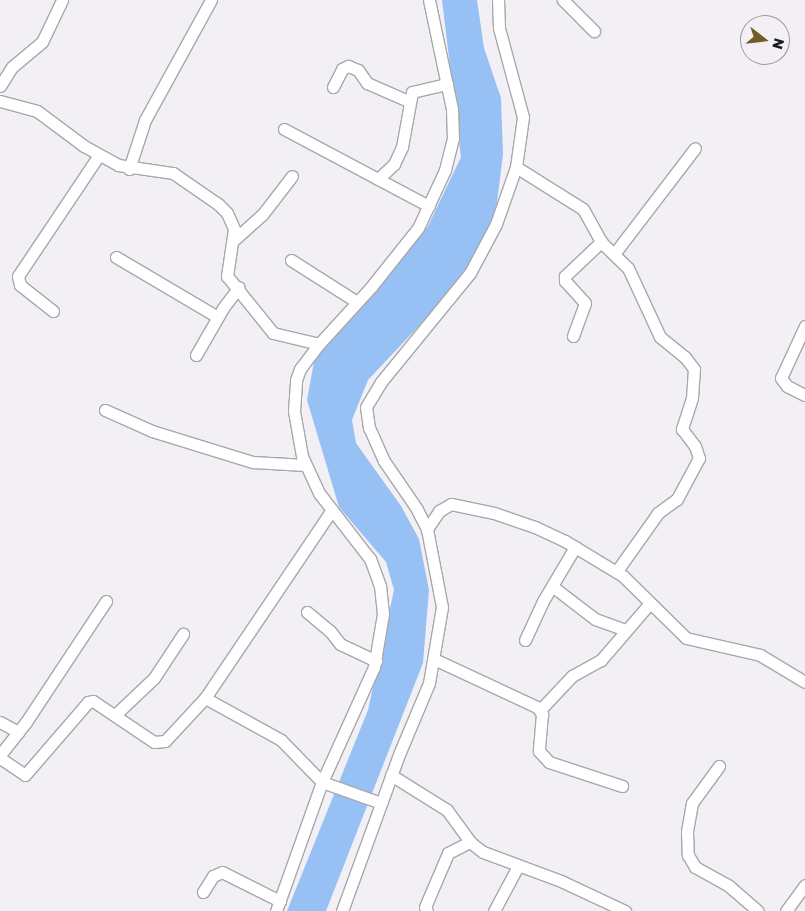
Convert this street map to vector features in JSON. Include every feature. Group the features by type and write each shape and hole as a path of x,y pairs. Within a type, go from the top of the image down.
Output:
{"street":[{"path":"0,86 12,66 42,42 62,0"},
{"path":"129,169 145,120 211,0"},
{"path":"203,892 213,876 222,872 278,906 324,782 376,660 383,614 380,586 370,559 331,511 306,465 297,431 295,392 300,369 319,344 390,265 418,228 445,170 453,138 447,84 429,0"},
{"path":"342,911 378,802 421,708 434,659 442,596 426,529 417,509 384,462 369,428 366,407 381,382 470,273 496,224 516,168 523,117 499,28 498,0"},
{"path":"562,0 594,31"},
{"path":"333,87 342,69 348,66 358,70 367,83 408,101"},
{"path":"378,179 397,158 404,138 408,101 416,89 447,84"},
{"path":"0,101 37,111 99,155 129,169 167,171 183,178 228,213 235,239 226,271 273,332 319,344"},
{"path":"284,129 429,206"},
{"path":"614,254 694,148"},
{"path":"53,310 20,285 18,276 99,155"},
{"path":"516,168 583,209 601,242 628,268 660,338 685,357 694,370 692,398 682,430 695,446 699,458 677,499 658,514 616,572"},
{"path":"235,239 262,215 292,176"},
{"path":"574,336 586,303 565,280 565,276 601,242"},
{"path":"116,257 218,317"},
{"path":"291,260 357,302"},
{"path":"196,355 218,317 239,287"},
{"path":"805,326 781,378 787,386 805,395"},
{"path":"105,410 152,431 253,462 306,465"},
{"path":"426,529 444,506 466,505 535,527 575,547 616,572 686,638 760,655 805,682"},
{"path":"106,601 0,756 25,776 88,702 98,702 154,742 161,743 205,698 331,511"},
{"path":"525,640 552,586 575,547"},
{"path":"552,586 595,619 626,630"},
{"path":"622,786 544,759 538,743 540,710 572,676 601,660 650,603"},
{"path":"306,612 330,631 340,644 376,660"},
{"path":"116,714 154,678 183,634"},
{"path":"434,659 528,700 540,710"},
{"path":"205,698 281,740 324,782 378,802"},
{"path":"0,722 18,732"},
{"path":"719,766 692,803 687,832 688,855 694,867 729,886 758,911"},
{"path":"391,775 447,810 470,842 498,860 561,880 625,911"},
{"path":"427,911 425,907 448,853 470,842"},
{"path":"494,911 518,866"},
{"path":"786,911 805,885"}],"water":[{"path":"442,0 477,0 484,48 501,98 503,154 496,210 464,278 368,380 352,420 356,443 401,506 419,539 429,590 423,663 326,911 287,911 368,710 394,590 386,562 339,507 307,400 315,356 428,226 461,157"}]}
